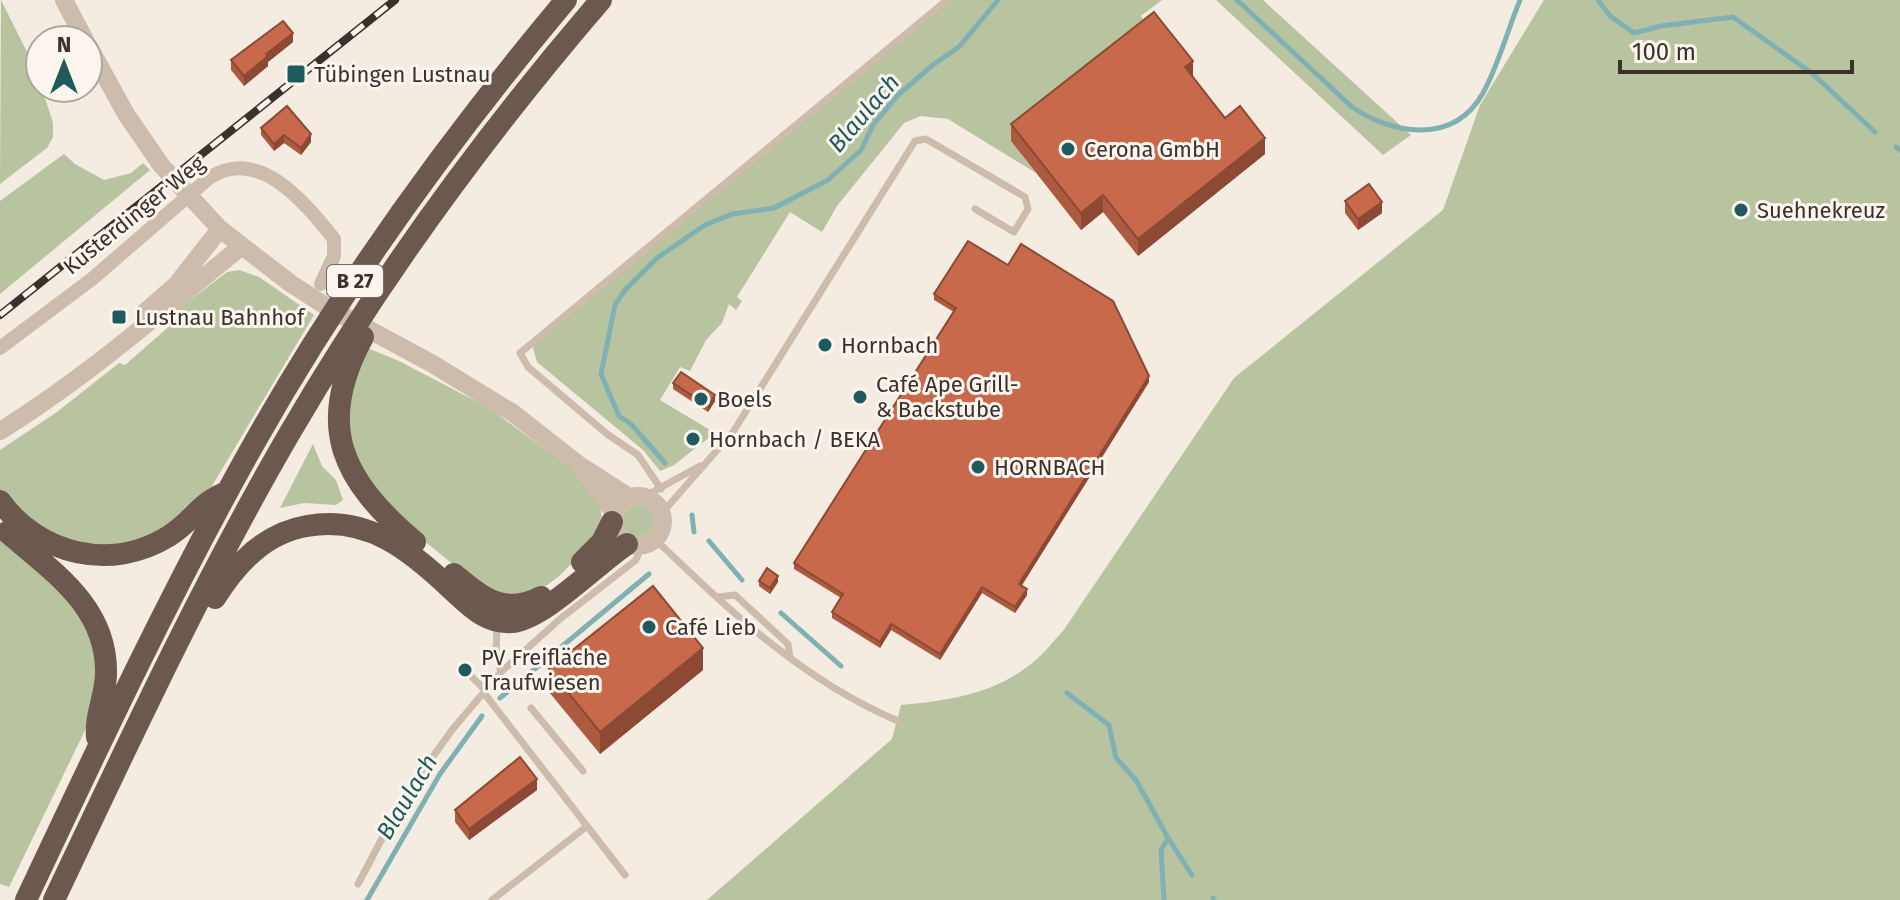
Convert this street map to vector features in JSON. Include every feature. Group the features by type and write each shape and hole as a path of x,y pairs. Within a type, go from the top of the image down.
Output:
{"highway":[{"name":"B 27","path":"26,900 98,748 227,492 286,389 378,247 466,124 566,0"},
{"name":"B 27","path":"54,900 230,540 328,370 423,226 501,121 601,0"},
{"path":"378,293 370,324 346,373 338,416 343,450 351,471 366,495 389,520 484,596 514,606 529,604 552,590 602,542 613,517"},
{"path":"0,501 21,525 43,541 81,554 113,555 129,553 160,541 187,523 208,500 227,492"},
{"path":"162,674 188,649 223,585 246,557 273,538 304,526 339,524 382,535 423,563 482,616 497,622 526,619 559,608 641,543"},
{"path":"0,525 68,584 95,623 103,647 106,675 104,696 96,722 98,748"}],"street":[{"path":"64,0 77,24"},
{"path":"104,73 135,128 167,173 213,222 242,246 327,307 513,413 578,464 645,494 662,513 663,528 641,543 619,539 613,517 578,464"},
{"name":"Kusterdinger Weg","path":"0,348 92,279 209,178 229,168 251,167 273,179 300,201 334,239 334,256 321,284"},
{"path":"99,361 117,337 176,285 213,222"},
{"path":"0,431 99,361 242,246"},
{"path":"613,517 617,506 645,494"}],"lane":[{"path":"702,465 645,494 638,455 607,434 528,367 520,353 947,0"},
{"path":"662,513 733,432 915,141 926,139 1025,197 1028,209 1014,232 975,209"},
{"path":"641,543 717,597 766,642 822,682 869,709 898,721"},
{"path":"717,597 735,595 788,644 790,658"},
{"path":"358,884 404,797 452,730 559,608"},
{"path":"497,622 496,656 501,672"},
{"path":"471,676 625,875"},
{"path":"531,708 583,771"},
{"path":"518,762 529,753"},
{"path":"492,900 586,827"}],"green space":[{"path":"1,0 24,46 24,104 47,104 53,123 53,137 47,148 0,184"},
{"path":"947,0 1162,0 1141,16 1148,27 1010,139 1036,173 948,119 921,116 904,123 837,206 822,232 790,212 737,297 742,301 736,310 729,304 722,323 706,340 690,371 680,367 660,400 715,433 674,465 660,471 643,450 537,362 533,348 539,336"},
{"path":"1216,0 1263,0 1411,135 1383,155"},
{"path":"1544,0 1900,0 1900,900 707,900 892,739 901,705 953,698 986,689 1018,674 1044,652 1063,631 1234,378 1443,210 1480,105"},
{"path":"64,154 104,180 131,173 143,163 150,170 0,294 0,201"},
{"path":"239,270 259,277 314,315 212,486 195,509 126,549 61,545 0,492 0,450 57,412 119,363 125,365 180,317 174,314 180,308 227,272"},
{"path":"365,347 399,361 489,408 573,470 601,504 602,526 592,544 535,594 505,598 474,581 398,520 352,459 345,409"},
{"path":"313,444 322,466 336,480 343,500 336,505 304,503 280,508"},
{"path":"638,505 649,510 654,521 649,532 638,537 627,532 622,521 627,510"},
{"path":"0,533 79,607 98,658 90,720 9,887 0,884"}],"building":[{"path":"1154,12 1193,61 1185,67 1225,118 1240,106 1265,138 1138,239 1103,195 1081,213 1011,124"},
{"path":"283,21 293,33 244,76 231,60"},
{"path":"287,106 311,134 301,148 284,135 274,144 261,128"},
{"path":"1369,184 1382,202 1358,219 1345,201"},
{"name":"HORNBACH","path":"968,241 1008,265 1021,244 1113,301 1149,376 1019,584 1027,589 1015,607 982,587 940,654 891,624 880,642 832,612 843,594 794,563 956,308 934,294"},
{"path":"681,372 715,395 708,406 673,383"},
{"path":"767,568 778,576 770,588 759,581"},
{"path":"653,586 703,648 600,732 549,669"},
{"path":"520,757 537,779 469,829 455,810"}],"waterway":[{"name":"Blaulach","path":"665,463 631,424 619,416 601,374 615,305 625,290 657,258 705,225 732,214 774,208 828,180 861,150 873,125 898,95 959,47 998,0"},
{"name":"Blaulach","path":"1237,0 1352,107 1386,124 1422,130 1440,128 1471,110 1488,82 1520,0"},
{"path":"1598,0 1610,16 1634,33 1661,26 1733,17 1813,74 1875,132"},
{"path":"1896,147 1900,150"},
{"name":"Blaulach","path":"692,515 694,532"},
{"path":"709,541 742,580"},
{"name":"Blaulach","path":"500,698 649,574"},
{"path":"781,613 841,666"},
{"path":"1067,693 1109,725 1116,758 1136,780 1168,838 1161,850 1164,899"},
{"name":"Blaulach","path":"367,900 440,774 482,716"},
{"path":"1168,838 1192,875"}],"railway":[{"path":"0,315 395,0"}],"place":[{"name":"Tübingen Lustnau","path":"296,74"},
{"name":"Cerona GmbH","path":"1068,149"},
{"name":"Suehnekreuz","path":"1741,210"},
{"name":"Lustnau Bahnhof","path":"119,317"},
{"name":"Hornbach","path":"825,345"},
{"name":"Café Ape Grill- & Backstube","path":"860,397"},
{"name":"Boels","path":"701,399"},
{"name":"Hornbach / BEKA","path":"693,439"},
{"name":"HORNBACH","path":"978,467"},
{"name":"Café Lieb","path":"649,627"},
{"name":"PV Freifläche Traufwiesen","path":"465,670"}]}
